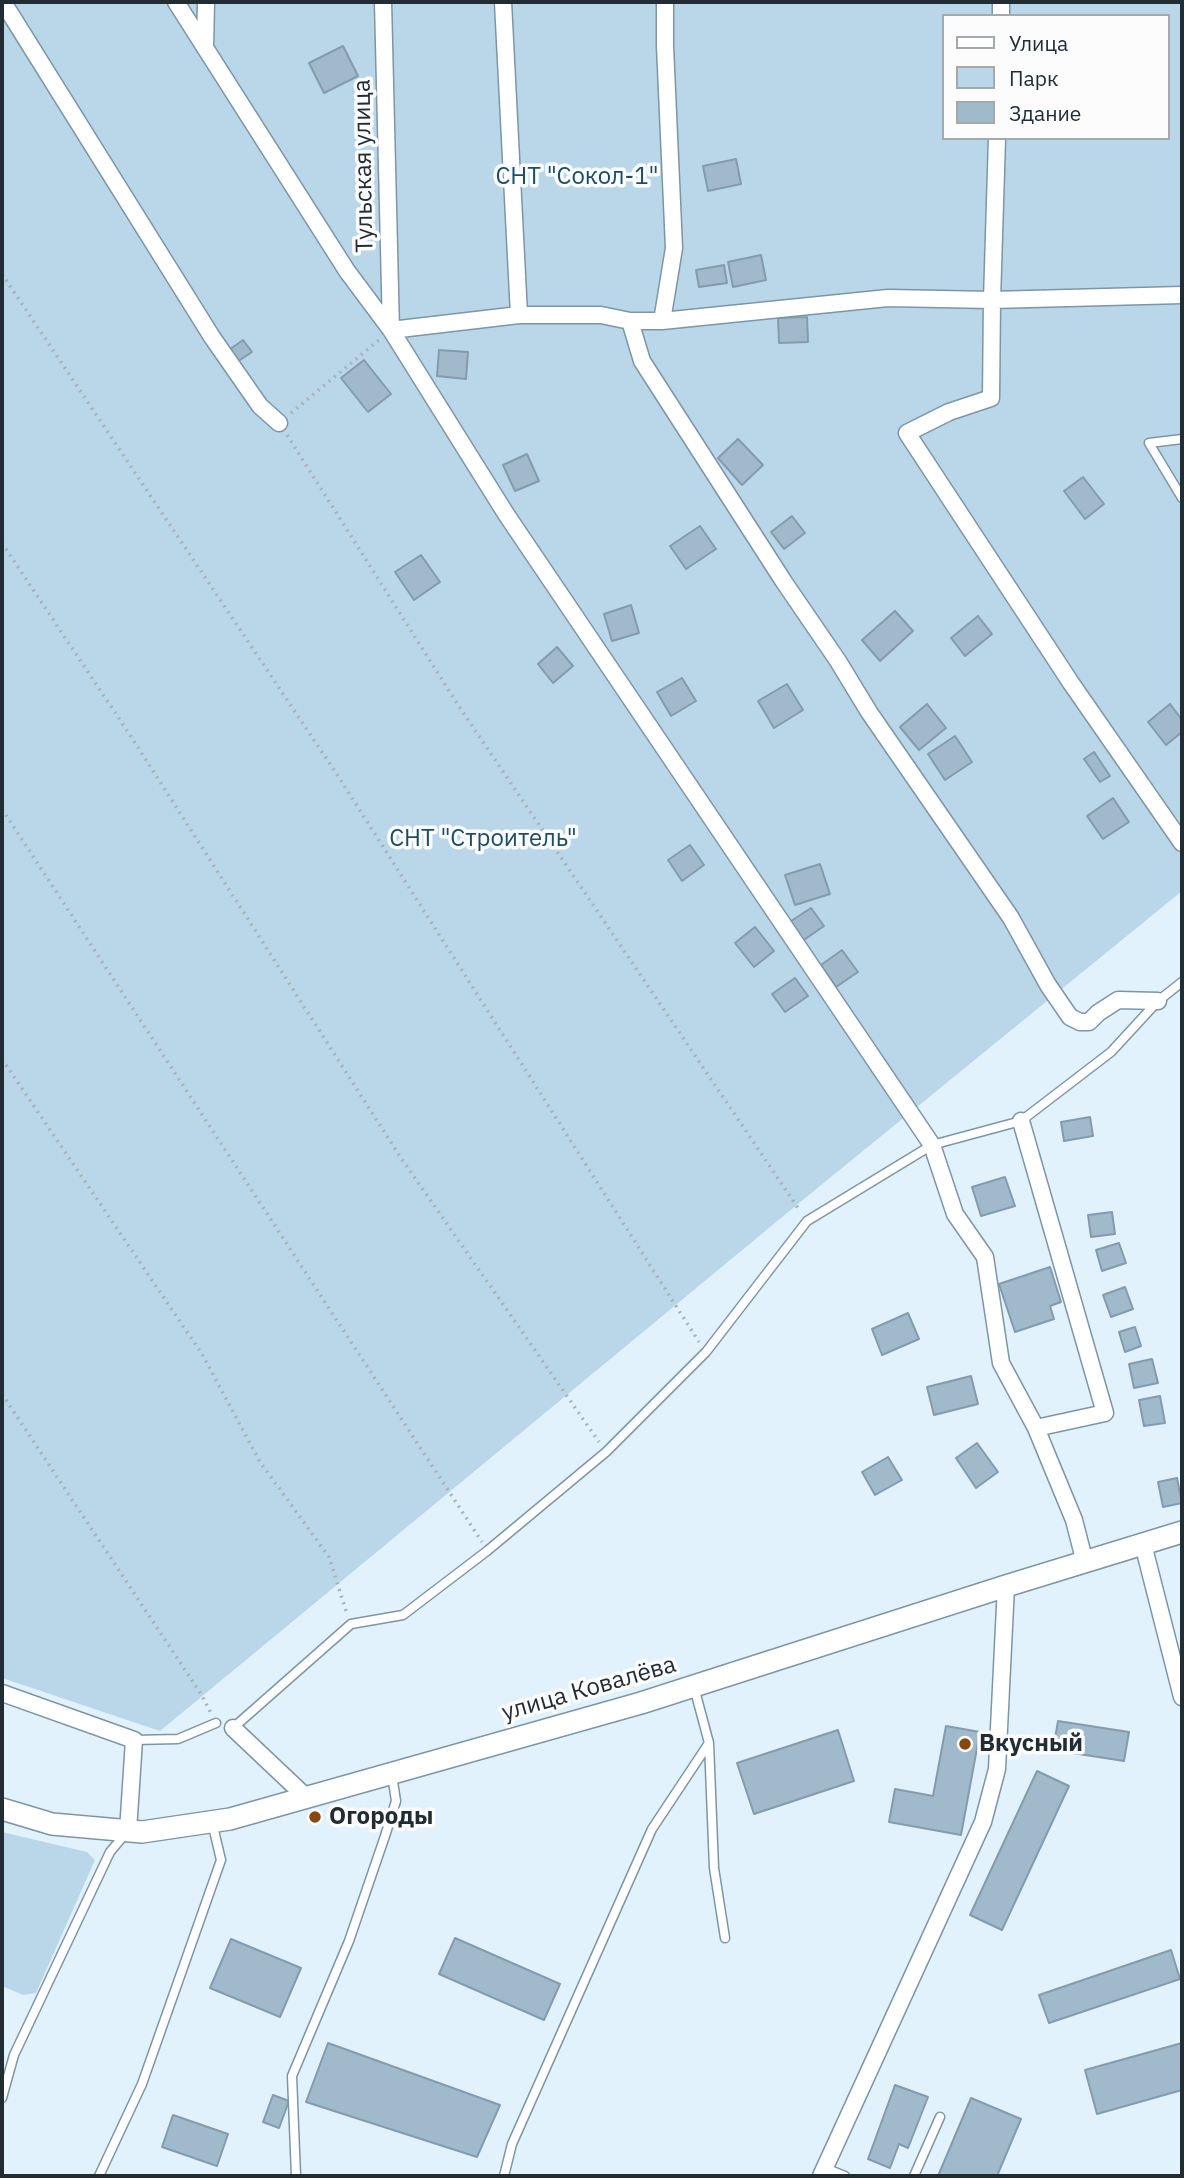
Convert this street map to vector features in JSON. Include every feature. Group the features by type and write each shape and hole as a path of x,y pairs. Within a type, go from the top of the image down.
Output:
{"street":[{"path":"3,2 212,337 260,406 279,424"},
{"path":"176,2 347,271 391,330 506,514 932,1145 955,1214 985,1257 1001,1363 1036,1428 1074,1520 1084,1563"},
{"path":"205,48 206,2"},
{"name":"Тульская улица","path":"383,2 391,330"},
{"path":"502,2 519,315"},
{"path":"662,321 674,248 665,2"},
{"path":"997,140 990,398 948,412 907,433 1071,683 1182,843"},
{"path":"391,330 519,315 601,315 630,321 662,321 888,298 992,300 1182,295"},
{"path":"630,321 642,361 869,712 1011,918 1048,985 1070,1017 1080,1023 1089,1022 1118,1000 1158,1001"},
{"path":"1021,1121 1104,1413 1036,1428"},
{"name":"улица Ковалёва","path":"2,1809 52,1824 142,1832 230,1819 694,1686 1182,1532"},
{"path":"1143,1544 1182,1697"},
{"path":"823,2172 983,1822 997,1769 1006,1586"},
{"path":"2,1693 134,1740 128,1831"},
{"path":"233,1728 306,1797"}],"lane":[{"path":"1182,439 1149,443 1182,498"},
{"path":"233,1728 351,1624 403,1615 487,1551 606,1452 706,1352 807,1221 932,1145 1021,1121 1111,1052 1158,1001 1182,982"},
{"path":"694,1686 709,1743 714,1868 726,1938"},
{"path":"134,1740 178,1739 216,1723"},
{"path":"504,2176 512,2144 652,1829 709,1743"},
{"path":"296,2176 292,2076 349,1941 389,1824 396,1801 392,1773"},
{"path":"99,2176 142,2084 221,1860 212,1822"},
{"path":"2,2098 14,2055 110,1852 128,1831"},
{"path":"914,2176 940,2117"},
{"path":"823,2172 845,2176"}],"path":[{"path":"2,274 336,773 706,1352"},
{"path":"391,330 279,424 458,705 807,1221"},
{"path":"2,543 130,735 401,1158 606,1452"},
{"path":"2,809 487,1551"},
{"path":"2,1059 202,1354 260,1462 329,1557 351,1624"},
{"path":"2,1394 193,1682 216,1723"}],"green space":[{"name":"СНТ \"Строитель\"","path":"2,2 1182,2 1182,891 160,1731 2,1678"},
{"path":"2,1832 87,1852 95,1860 36,1993 23,1995 2,1986"}],"building":[{"path":"343,46 358,76 324,93 309,63"},
{"path":"736,159 741,184 708,191 703,166"},
{"path":"761,255 766,280 733,287 728,262"},
{"path":"724,265 727,283 699,287 696,270"},
{"path":"807,317 808,342 779,343 778,318"},
{"path":"243,340 252,352 234,364 226,352"},
{"path":"439,350 468,352 466,379 437,376"},
{"path":"364,360 391,394 368,412 341,378"},
{"path":"738,439 763,465 742,485 718,458"},
{"path":"527,454 539,481 515,491 503,465"},
{"path":"1083,477 1104,504 1085,519 1064,491"},
{"path":"792,516 805,533 784,549 771,532"},
{"path":"700,526 716,549 686,569 670,546"},
{"path":"421,555 440,582 414,600 395,572"},
{"path":"631,605 639,633 612,641 604,614"},
{"path":"895,611 913,631 880,661 862,640"},
{"path":"978,616 992,634 965,656 951,638"},
{"path":"557,647 573,666 553,683 538,664"},
{"path":"682,678 696,701 671,716 657,692"},
{"path":"787,684 803,710 774,728 758,701"},
{"path":"927,704 946,728 919,750 900,727"},
{"path":"1170,704 1182,720 1182,732 1166,745 1148,722"},
{"path":"955,736 972,762 945,780 928,754"},
{"path":"1094,752 1110,776 1100,782 1084,759"},
{"path":"1113,798 1129,822 1103,839 1087,816"},
{"path":"690,845 704,865 682,881 668,860"},
{"path":"820,864 830,894 795,905 785,875"},
{"path":"811,908 824,926 801,942 788,923"},
{"path":"755,927 774,951 754,967 735,943"},
{"path":"842,950 858,972 836,987 821,965"},
{"path":"795,978 808,996 785,1012 772,994"},
{"path":"1090,1117 1093,1136 1064,1141 1061,1122"},
{"path":"1005,1177 1015,1206 981,1216 972,1187"},
{"path":"1112,1212 1115,1234 1091,1237 1088,1215"},
{"path":"1119,1243 1126,1263 1102,1271 1096,1250"},
{"path":"1050,1267 1061,1302 1050,1306 1054,1319 1015,1332 999,1284"},
{"path":"1125,1287 1133,1309 1111,1317 1103,1295"},
{"path":"908,1313 919,1339 882,1355 872,1329"},
{"path":"1135,1327 1141,1346 1125,1352 1119,1332"},
{"path":"1152,1359 1158,1383 1134,1388 1129,1364"},
{"path":"971,1376 978,1404 934,1415 927,1387"},
{"path":"1160,1396 1165,1423 1144,1426 1139,1400"},
{"path":"977,1443 998,1472 976,1488 956,1458"},
{"path":"888,1457 902,1480 875,1495 862,1472"},
{"path":"1177,1478 1182,1503 1163,1507 1158,1482"},
{"path":"1058,1721 1129,1732 1124,1761 1053,1750"},
{"path":"946,1726 980,1732 961,1835 889,1822 895,1789 933,1796"},
{"path":"838,1730 854,1781 754,1814 737,1763"},
{"path":"1037,1771 1069,1786 1002,1930 970,1915"},
{"path":"455,1938 560,1984 544,2020 439,1974"},
{"path":"231,1939 301,1968 280,2017 210,1988"},
{"path":"1171,1950 1180,1979 1049,2023 1039,1995"},
{"path":"328,2043 500,2105 477,2157 306,2102"},
{"path":"1182,2043 1182,2090 1097,2114 1085,2070"},
{"path":"895,2085 928,2097 908,2148 899,2144 890,2168 868,2159"},
{"path":"273,2095 289,2101 279,2128 263,2122"},
{"path":"971,2098 1021,2119 997,2176 938,2176"},
{"path":"173,2115 228,2134 217,2166 162,2147"}],"place":[{"name":"Вкусный","path":"965,1744"},
{"name":"Огороды","path":"315,1817"}],"park label":[{"name":"СНТ \"Сокол-1\"","path":"577,177"}]}
